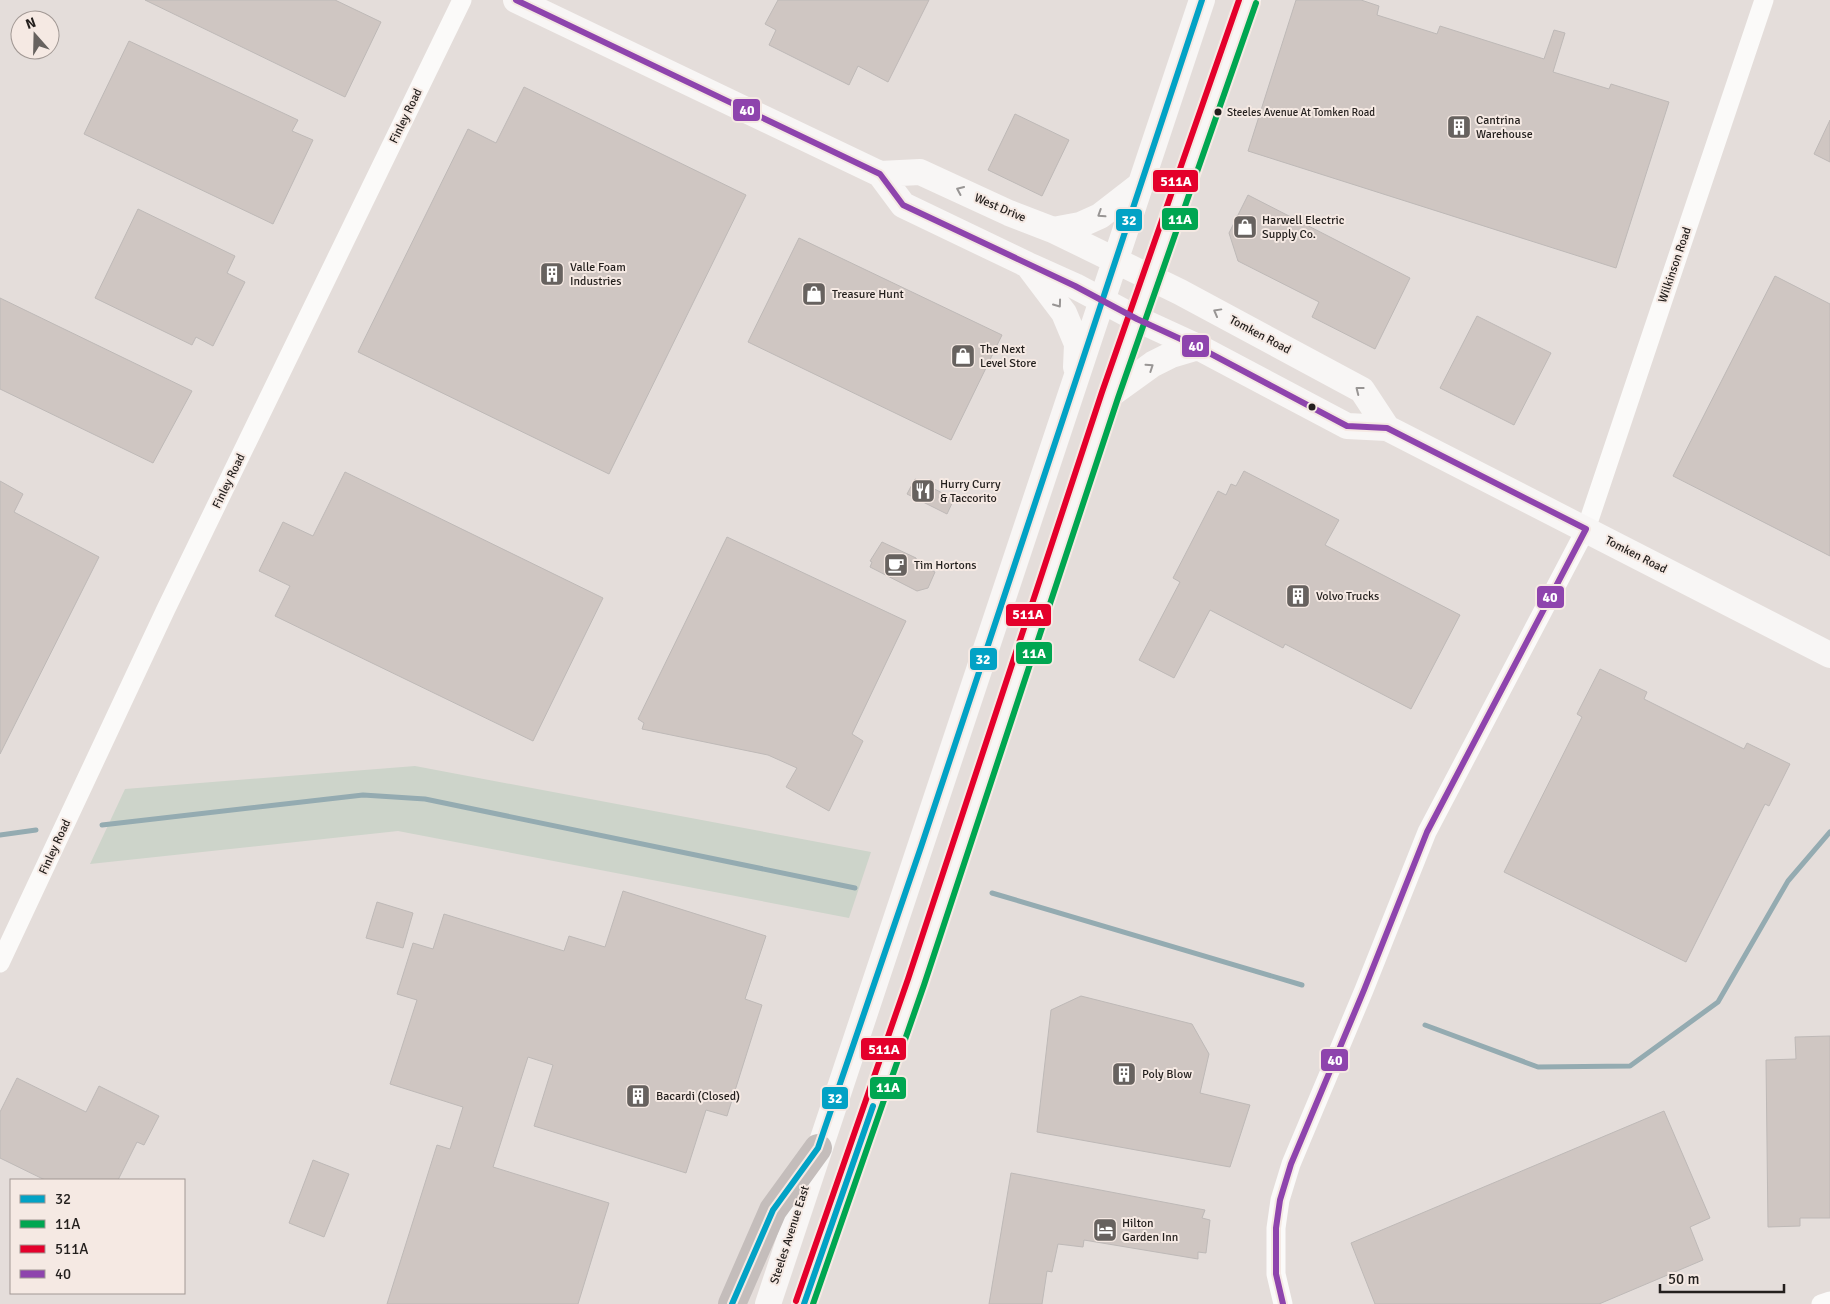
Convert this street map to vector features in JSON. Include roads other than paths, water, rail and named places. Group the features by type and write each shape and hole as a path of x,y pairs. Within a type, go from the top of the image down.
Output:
{"highway":[{"path":"732,1304 773,1210 818,1148"}],"main road":[{"name":"West Drive","path":"516,0 880,174 903,205 1103,300"},
{"name":"Steeles Avenue East","path":"768,1304 818,1148 918,856 1202,0"},
{"path":"804,1304 919,973 1110,395 1248,0"},
{"name":"West Drive","path":"880,174 920,172 1116,260"},
{"path":"1052,230 1080,225 1100,216 1140,185"},
{"name":"Tomken Road","path":"1116,260 1362,390 1388,428"},
{"path":"1028,265 1064,313 1077,344 1074,383"},
{"name":"Tomken Road","path":"1103,300 1137,319 1198,347 1347,426 1388,428 1830,655"},
{"path":"1110,395 1153,364 1171,355 1198,347"}],"street":[{"name":"Finley Road","path":"0,963 166,609 462,0"},
{"name":"Wilkinson Road","path":"1283,1304 1276,1274 1276,1228 1280,1200 1292,1164 1427,832 1586,529 1764,0"},
{"path":"1821,1304 1830,1300"}],"waterway":[{"path":"102,825 363,795 425,799 855,888"},
{"path":"0,835 36,830"},
{"path":"1425,1025 1538,1067 1630,1066 1718,1002 1788,881 1830,832"},
{"path":"992,893 1302,985"}],"place":[{"name":"Steeles Avenue At Tomken Road","path":"1218,112"},
{"name":"Cantrina Warehouse","path":"1459,127"},
{"name":"Harwell Electric Supply Co.","path":"1245,227"},
{"name":"Valle Foam Industries","path":"552,274"},
{"name":"Treasure Hunt","path":"814,294"},
{"name":"The Next Level Store","path":"963,356"},
{"name":"Hurry Curry & Taccorito","path":"923,491"},
{"name":"Tim Hortons","path":"896,565"},
{"name":"Volvo Trucks","path":"1298,596"},
{"name":"Poly Blow","path":"1124,1074"},
{"name":"Bacardi (Closed)","path":"638,1096"},
{"name":"Hilton Garden Inn","path":"1105,1230"}]}
